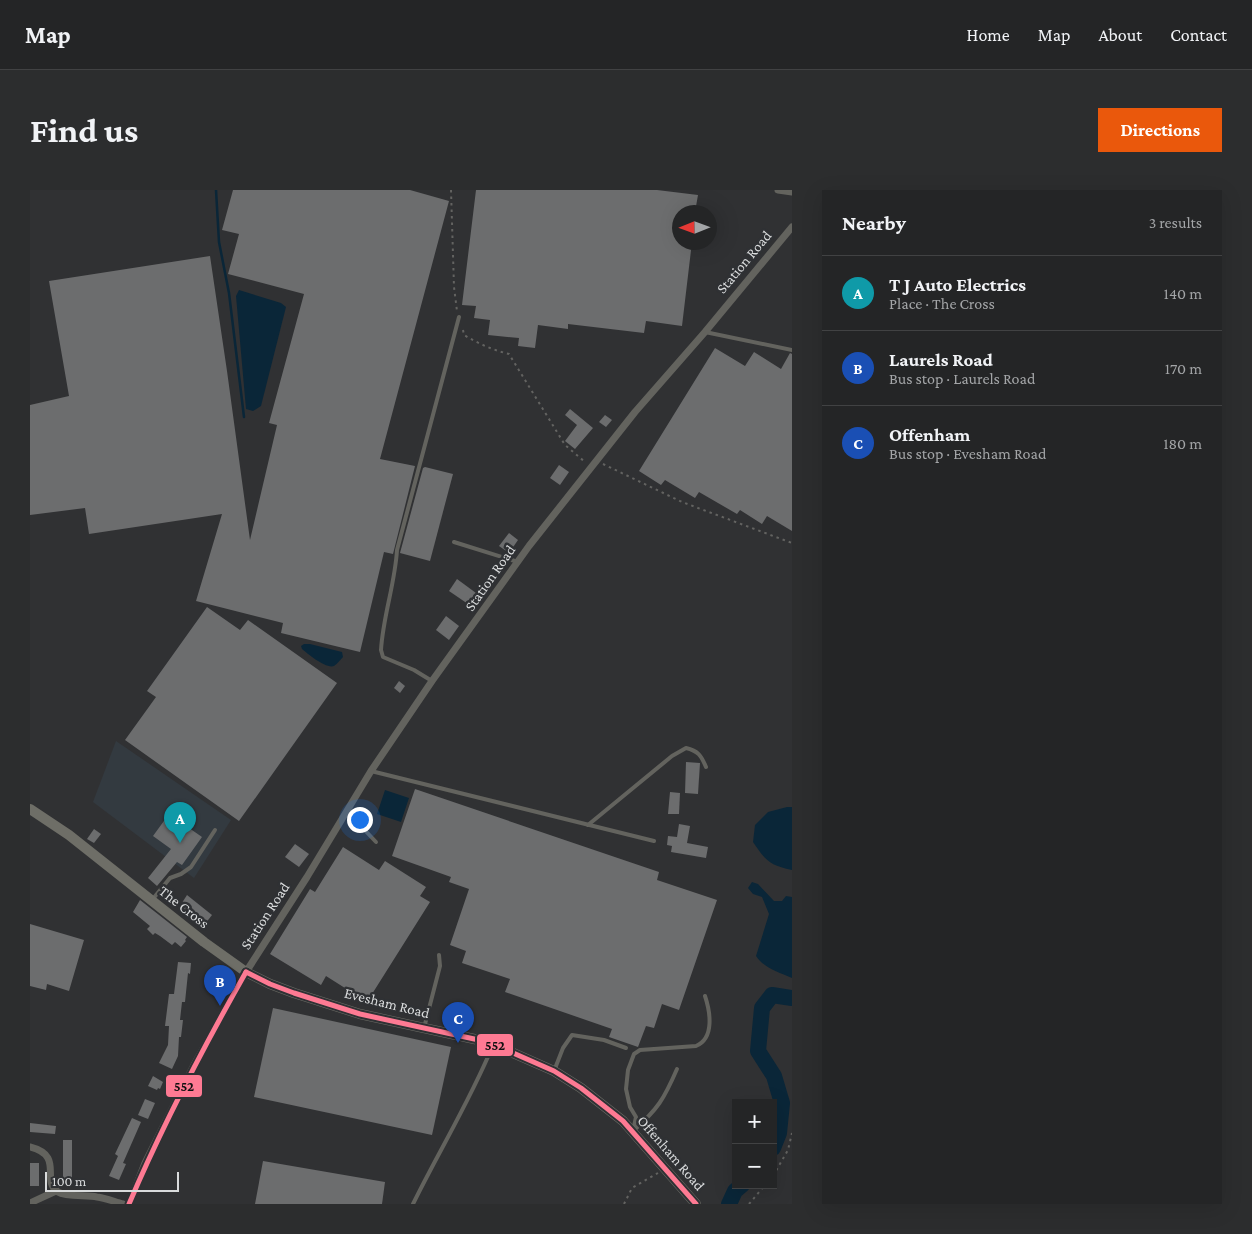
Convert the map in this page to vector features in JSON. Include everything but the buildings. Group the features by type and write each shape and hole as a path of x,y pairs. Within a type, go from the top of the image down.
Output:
{"main road":[{"name":"The Cross","path":"30,809 69,835 204,942 246,972"},
{"name":"Evesham Road","path":"246,972 286,990 360,1014 493,1045 554,1071 581,1088 624,1121"},
{"name":"Offenham Road","path":"624,1121 696,1204"}],"street":[{"path":"778,190 792,192"},
{"name":"Station Road","path":"129,1204 145,1163 189,1074 246,972 371,772 432,681 518,562 634,412 792,227"},
{"path":"30,1147 41,1151 49,1159 50,1181 61,1194 97,1197 123,1204"},
{"path":"30,1203 56,1190"}],"lane":[{"path":"432,681 414,670 383,657 380,650 396,570 397,550 459,317"},
{"path":"704,332 792,350"},
{"path":"454,542 518,562"},
{"path":"587,826 672,756 686,748 701,754 706,767"},
{"path":"371,772 654,841"},
{"path":"345,813 359,824 376,842"},
{"path":"152,900 170,878 181,874 191,867 215,830"},
{"path":"424,1028 440,966 439,955"},
{"path":"633,1131 636,1117 630,1107 626,1089 630,1060 640,1050 703,1043 708,1034 709,1023 709,1008 705,996"},
{"path":"554,1071 563,1048 572,1036 604,1040 626,1048"},
{"path":"412,1204 478,1081 493,1045"},
{"path":"633,1131 661,1103 677,1069"}],"path":[{"path":"451,190 455,304 464,335 492,350 510,354 565,445 591,467"},
{"path":"596,461 682,502 792,543"},
{"path":"777,1169 788,1150 792,1133"},
{"path":"624,1204 632,1188 666,1168"},
{"path":"749,1204 762,1189"}],"shaded area":[{"path":"116,741 231,820 194,878 93,802"}],"water":[{"path":"239,290 281,303 286,307 261,406 253,411 246,409 236,296"},
{"path":"304,644 342,652 343,657 334,666 326,665 302,649 301,646"},
{"path":"385,790 409,798 401,822 377,814"},
{"path":"792,807 792,870 773,864 761,854 753,842 755,825 768,812"},
{"path":"752,882 758,884 774,901 782,901 786,896 792,897 792,978 768,967 756,956 769,914 762,897 753,894 748,888"}],"waterway":[{"path":"216,190 219,242 229,293 244,417"},
{"path":"775,1144 779,1133 782,1103 774,1076 758,1051 762,1008 772,995 792,998"},
{"path":"729,1204 737,1189"}],"transit line":[{"name":"552","path":"246,972 294,993 360,1014 488,1042 554,1071 581,1088 623,1121 696,1204"},
{"name":"552","path":"129,1204 184,1086 246,972"}],"place":[{"name":"T J Auto Electrics","path":"180,843"},
{"name":"Laurels Road","path":"220,1006"},
{"name":"Offenham","path":"458,1043"}]}
